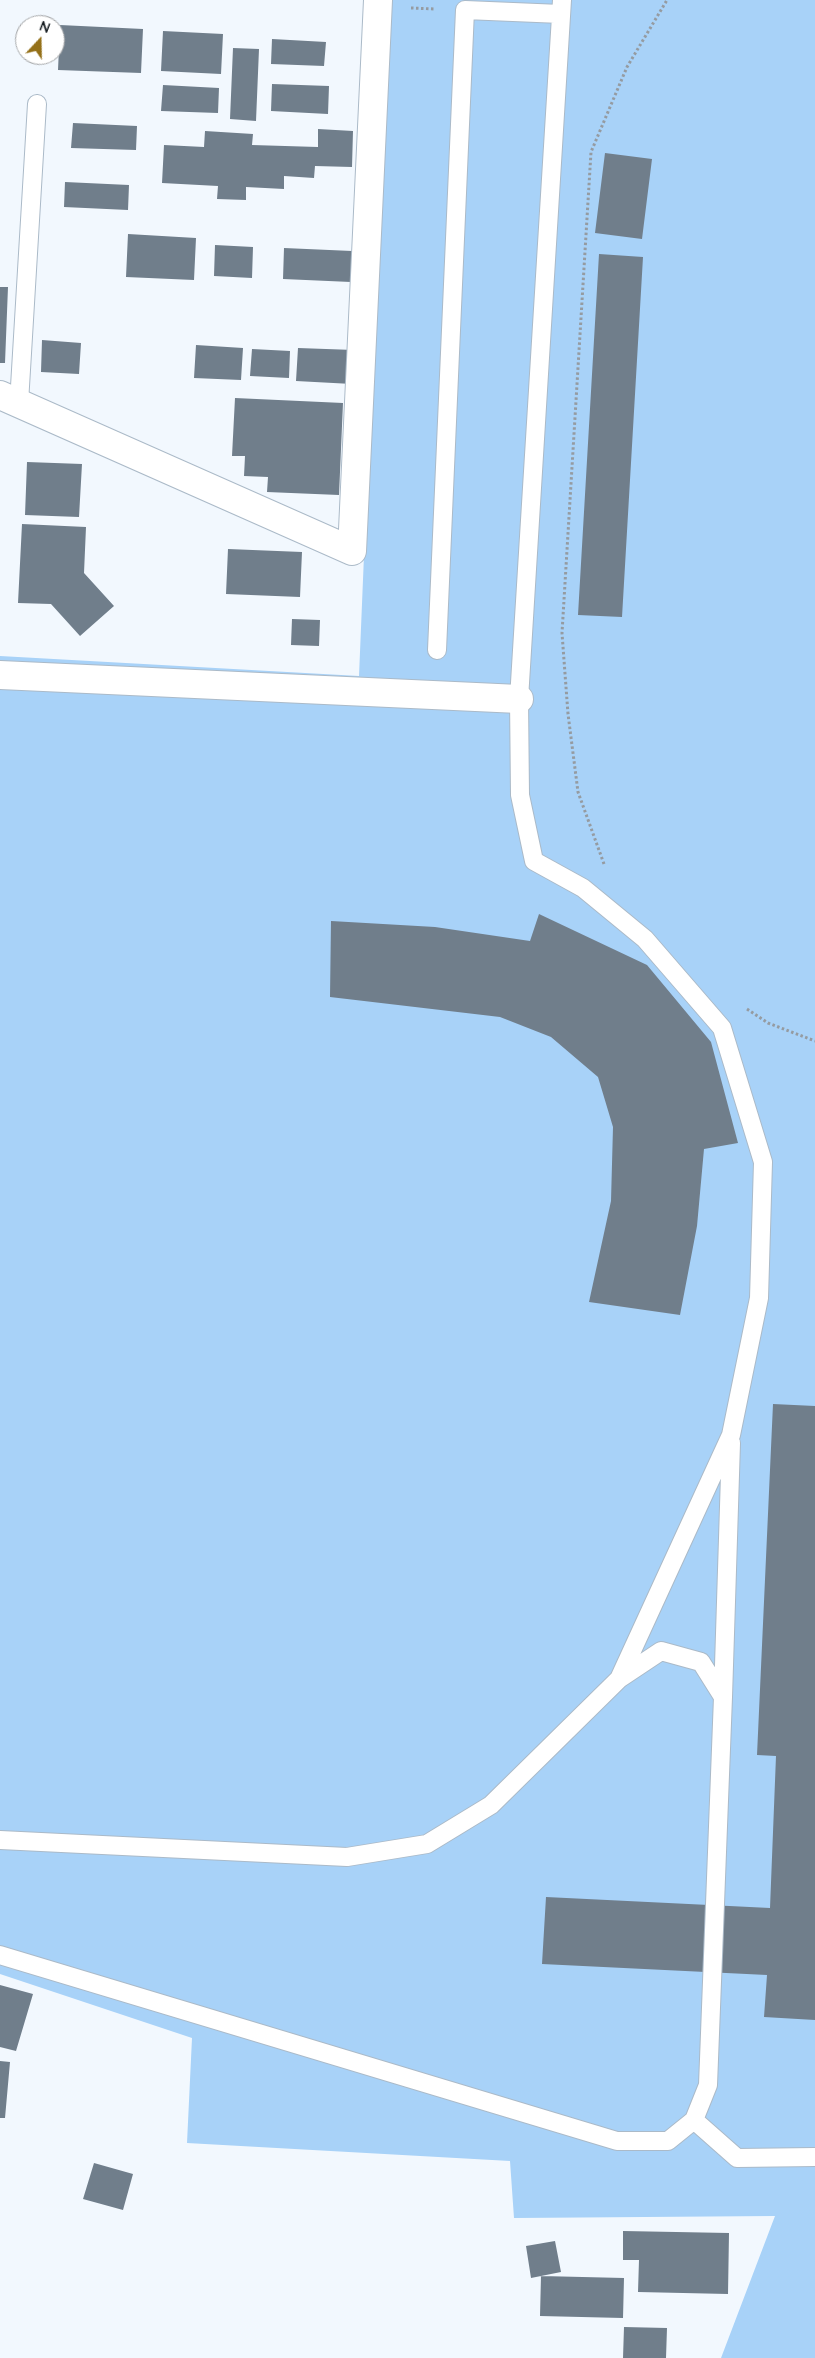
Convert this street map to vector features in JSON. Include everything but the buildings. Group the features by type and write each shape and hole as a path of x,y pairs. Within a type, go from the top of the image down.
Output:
{"street":[{"path":"9,399 352,551 378,3"},
{"path":"0,675 519,699"}],"lane":[{"path":"0,1955 617,2141 668,2140 694,2120 708,2085 732,1435 759,1298 763,1162 722,1028 644,939 583,888 534,860 520,795 519,699 562,7 465,10 437,650"},
{"path":"9,399 37,104"},
{"path":"619,1678 732,1435"},
{"path":"0,1840 347,1857 427,1844 491,1805 619,1678 661,1651 700,1662 723,1697"},
{"path":"694,2120 737,2158 815,2157"}],"path":[{"path":"610,870 603,864 578,792 568,714 562,633 591,152 627,67 667,0"},
{"path":"378,3 465,10"},
{"path":"743,1007 768,1023 815,1041"}],"shaded area":[{"path":"387,0 815,0 815,2358 721,2358 775,2216 514,2218 510,2161 187,2143 192,2038 0,1974 0,656 359,676"}]}
